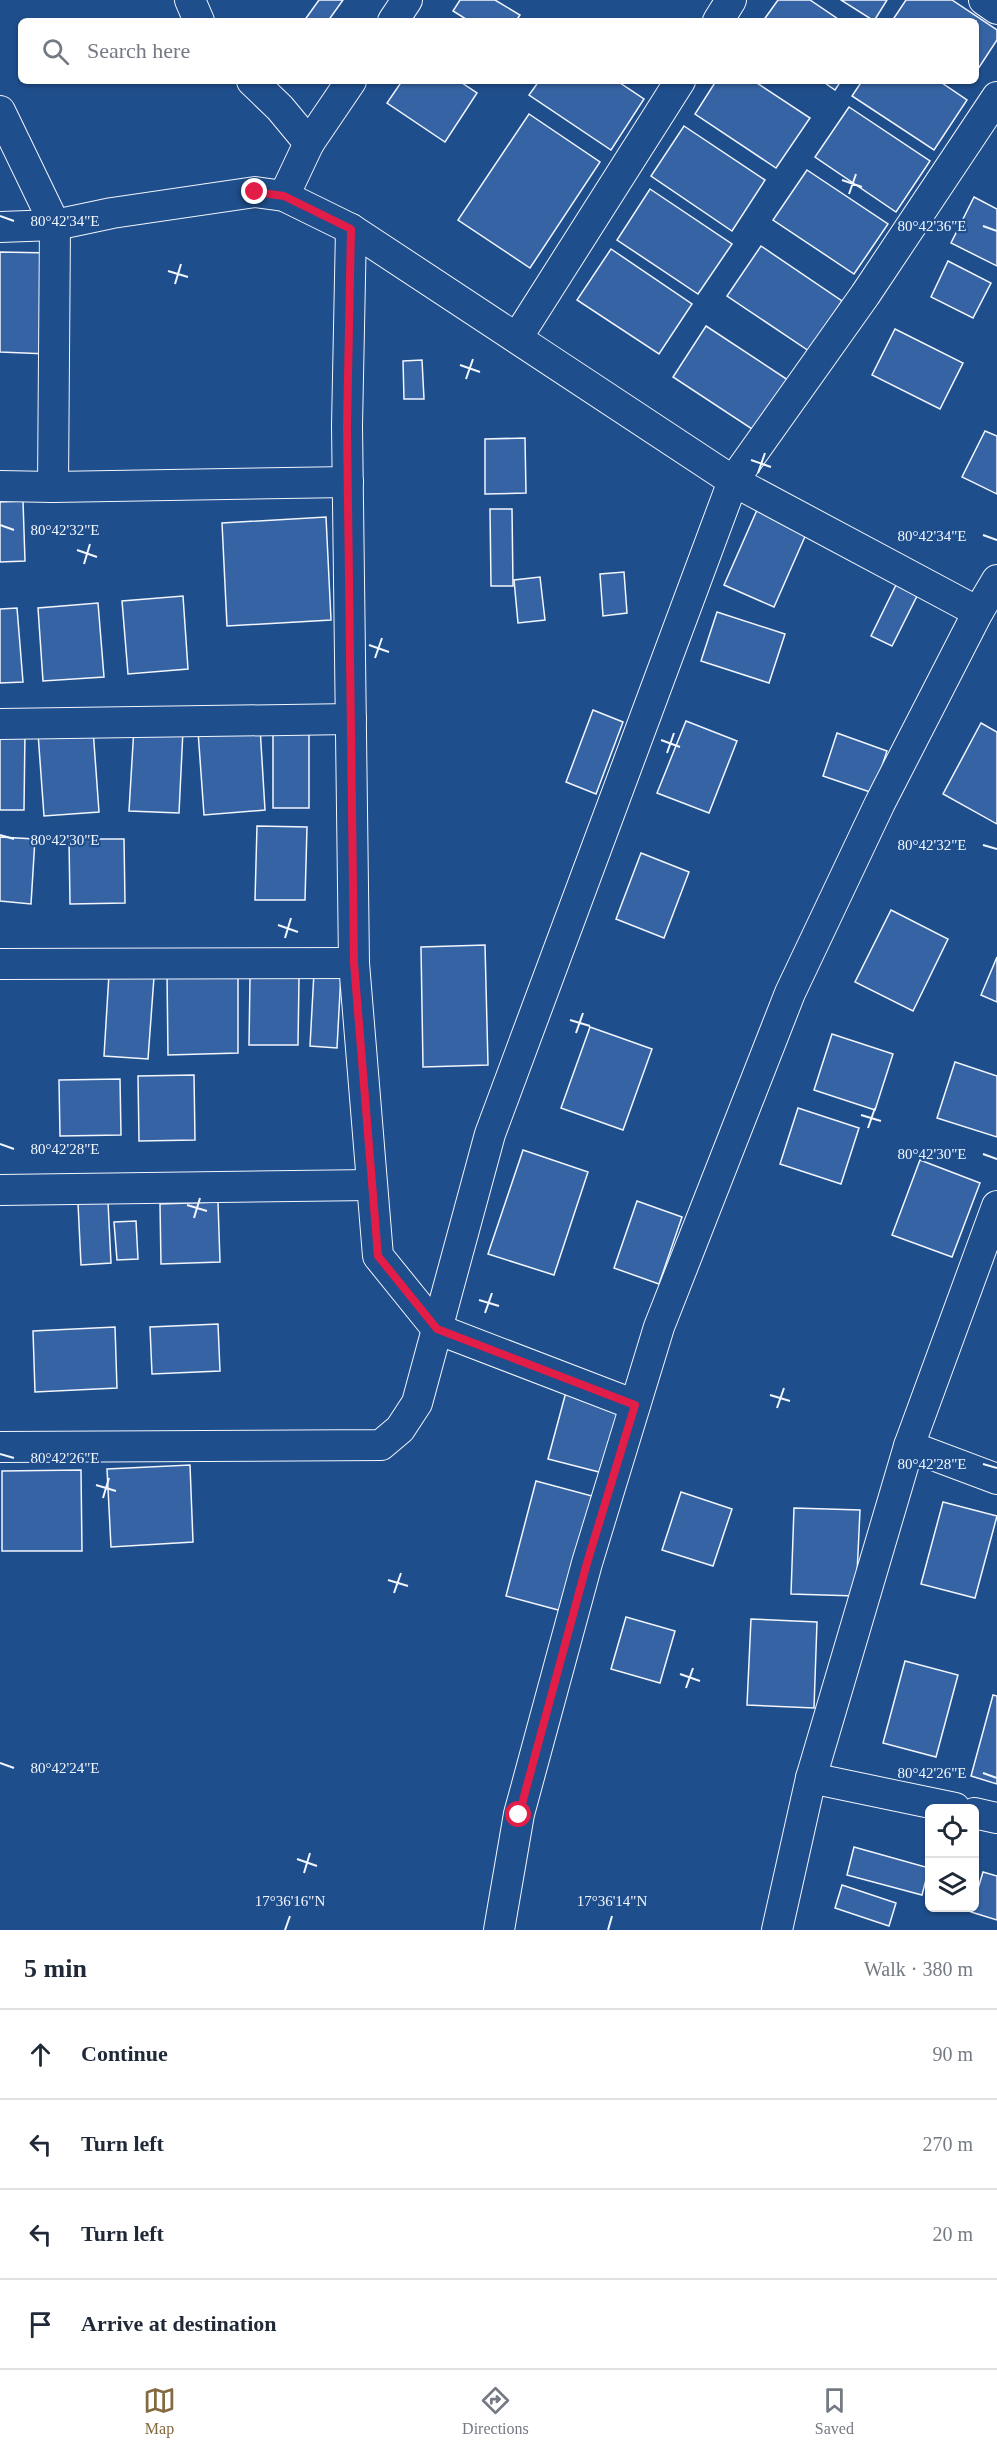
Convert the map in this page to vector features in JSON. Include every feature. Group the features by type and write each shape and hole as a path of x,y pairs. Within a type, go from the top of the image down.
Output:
{"street":[{"path":"190,0 198,18"},
{"path":"395,18 407,0"},
{"path":"720,18 731,0"},
{"path":"984,0 997,9"},
{"path":"255,84 280,108 309,143"},
{"path":"284,196 309,143 349,84"},
{"path":"517,338 678,84"},
{"path":"0,1447 381,1445 400,1429 417,1403 490,1134 733,481 865,295 997,97"},
{"path":"0,111 55,225 53,488"},
{"path":"0,227 55,225 112,213 255,192 284,196 351,229 733,481 978,612"},
{"path":"351,229 348,482 354,963 370,1185 378,1256 437,1329 635,1405"},
{"path":"0,486 53,488 348,482"},
{"path":"499,1930 519,1815 587,1563 659,1327 790,993 880,803 978,612 997,580"},
{"path":"0,724 351,718"},
{"path":"0,964 354,963"},
{"path":"0,1190 370,1185"},
{"path":"777,1930 811,1778 909,1446 997,1206"},
{"path":"909,1446 997,1479"},
{"path":"811,1778 932,1804"},
{"path":"979,1814 997,1818"}],"building":[{"path":"319,0 343,0 330,18 306,18"},
{"path":"460,0 495,0 520,15 518,18 464,18 453,11"},
{"path":"778,0 810,0 837,18 765,18"},
{"path":"841,0 887,0 876,18 869,18"},
{"path":"906,0 952,0 979,18 894,18"},
{"path":"979,18 997,30 997,40 979,67"},
{"path":"400,84 464,84 477,93 445,142 387,103"},
{"path":"537,84 622,84 644,99 611,150 529,95"},
{"path":"714,84 759,84 810,118 776,168 695,114"},
{"path":"826,84 839,84 835,90"},
{"path":"860,84 943,84 967,100 934,150 852,96"},
{"path":"849,107 930,161 896,212 815,157"},
{"path":"529,114 600,162 530,268 458,220"},
{"path":"684,126 765,180 732,231 651,176"},
{"path":"807,170 888,224 854,274 773,220"},
{"path":"650,189 732,244 698,294 617,240"},
{"path":"974,197 997,209 997,266 951,243"},
{"path":"761,246 842,301 809,351 727,296"},
{"path":"611,249 692,304 659,354 577,300"},
{"path":"0,252 51,253 48,354 0,352"},
{"path":"948,261 991,283 973,318 931,297"},
{"path":"706,326 788,380 755,431 673,377"},
{"path":"895,329 963,363 940,409 872,375"},
{"path":"422,360 424,399 404,399 403,361"},
{"path":"985,431 997,436 997,494 962,477"},
{"path":"525,438 526,493 485,494 485,439"},
{"path":"23,501 25,561 0,562 0,502"},
{"path":"490,509 512,509 513,586 491,586"},
{"path":"757,510 807,532 774,607 724,585"},
{"path":"326,517 331,620 227,626 222,523"},
{"path":"624,572 627,613 603,616 600,574"},
{"path":"540,577 545,620 518,623 514,580"},
{"path":"896,585 917,596 892,646 871,636"},
{"path":"183,596 188,669 128,674 122,601"},
{"path":"98,603 104,677 43,681 38,608"},
{"path":"17,608 23,682 0,683 0,609"},
{"path":"717,612 785,634 769,683 701,661"},
{"path":"593,710 623,722 596,794 566,782"},
{"path":"686,721 737,741 709,813 657,793"},
{"path":"981,723 997,732 997,824 943,794"},
{"path":"134,727 183,730 179,813 129,811"},
{"path":"260,727 265,810 204,815 198,731"},
{"path":"93,729 99,812 44,816 38,733"},
{"path":"273,730 309,730 309,808 273,808"},
{"path":"0,731 25,731 24,810 0,810"},
{"path":"837,733 887,751 873,793 823,776"},
{"path":"257,826 307,827 305,900 255,900"},
{"path":"0,837 35,839 31,904 0,901"},
{"path":"69,839 124,839 125,903 70,904"},
{"path":"641,853 689,872 664,938 616,919"},
{"path":"891,910 948,939 913,1011 855,982"},
{"path":"485,945 488,1065 423,1067 421,947"},
{"path":"997,957 997,1002 981,995"},
{"path":"238,972 238,1053 168,1055 167,973"},
{"path":"314,972 341,974 337,1048 310,1046"},
{"path":"109,974 154,977 148,1059 104,1056"},
{"path":"250,978 299,978 298,1045 249,1045"},
{"path":"590,1027 652,1049 623,1130 561,1108"},
{"path":"832,1034 893,1054 875,1110 814,1090"},
{"path":"955,1062 997,1076 997,1137 937,1118"},
{"path":"194,1075 195,1140 139,1141 138,1076"},
{"path":"120,1079 121,1135 60,1136 59,1080"},
{"path":"798,1108 859,1128 841,1184 780,1164"},
{"path":"523,1150 588,1172 554,1275 488,1254"},
{"path":"920,1160 980,1183 952,1257 892,1235"},
{"path":"637,1201 682,1217 659,1284 614,1268"},
{"path":"108,1202 111,1263 81,1265 78,1203"},
{"path":"218,1202 220,1262 161,1264 160,1204"},
{"path":"136,1221 138,1259 117,1260 114,1222"},
{"path":"218,1324 220,1371 152,1374 150,1327"},
{"path":"115,1327 117,1388 35,1392 33,1331"},
{"path":"566,1392 620,1406 603,1473 548,1459"},
{"path":"190,1465 193,1542 111,1547 107,1469"},
{"path":"81,1470 82,1551 2,1551 2,1471"},
{"path":"536,1481 592,1496 562,1611 506,1596"},
{"path":"681,1492 732,1509 713,1566 662,1550"},
{"path":"943,1502 997,1516 975,1598 921,1584"},
{"path":"794,1508 860,1510 856,1596 791,1594"},
{"path":"626,1617 675,1631 660,1683 611,1669"},
{"path":"751,1619 817,1622 814,1708 747,1705"},
{"path":"905,1661 958,1675 936,1757 883,1743"},
{"path":"993,1695 997,1696 997,1784 971,1776"},
{"path":"854,1847 925,1867 925,1883 922,1895 847,1875"},
{"path":"983,1872 997,1876 997,1920 971,1912 979,1912 979,1885"},
{"path":"842,1885 896,1903 889,1926 835,1908"}],"route":[{"path":"255,192 284,196 351,229 347,426 354,963 370,1185 378,1256 437,1329 635,1405 587,1563 519,1815"}]}
